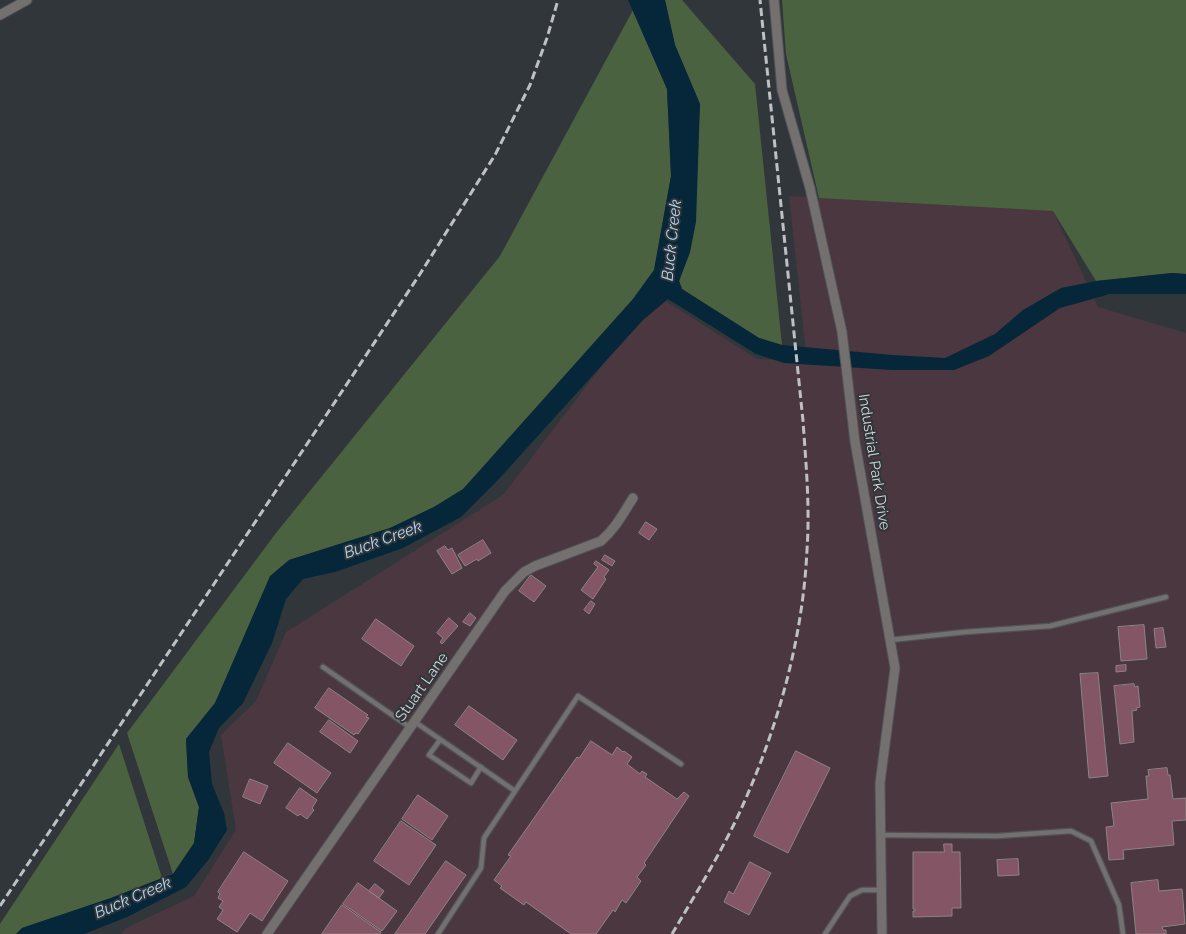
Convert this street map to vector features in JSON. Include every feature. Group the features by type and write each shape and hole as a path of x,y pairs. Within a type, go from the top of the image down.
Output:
{"street":[{"path":"0,15 28,0"},
{"name":"Industrial Park Drive","path":"774,0 782,90 810,188 842,332 855,442 895,668 880,783 882,934"},
{"name":"Stuart Lane","path":"267,934 505,591 524,572 535,566 601,541 617,524 633,498"}],"lane":[{"path":"890,640 1050,626 1166,597"},
{"path":"323,668 440,740 515,791"},
{"path":"438,934 482,868 484,838 578,696 682,764"},
{"path":"440,740 429,755 436,760 471,783 481,767"},
{"path":"882,834 997,836 1072,831 1090,841 1119,905 1124,934"},
{"path":"825,934 850,896 862,890 882,890"}],"shaded area":[{"path":"789,196 1053,211 1098,307 1186,333 1186,934 121,934 126,928 194,896 236,830 221,735 256,701 286,632 503,495 656,295 757,359 807,361"}],"green space":[{"path":"665,0 682,0 755,84 782,345 759,338 682,289 679,281 690,252 700,104 675,45"},
{"path":"782,0 1186,0 1186,274 1172,273 1096,281 1053,211 819,198 786,54"},
{"path":"633,10 667,89 671,176 654,270 633,299 464,489 434,507 390,528 289,560 236,657 215,703 186,739 188,777 199,807 194,843 173,874 127,733 276,533 500,256"},
{"path":"119,744 162,878 111,898 22,928 16,934 0,934 0,924"}],"water":[{"name":"Buck Creek","path":"628,0 665,0 675,45 700,104 696,222 690,252 679,281 682,289 759,338 782,345 945,358 995,334 1023,310 1061,288 1096,281 1172,273 1186,274 1186,294 1110,294 1060,308 989,356 954,370 892,370 784,363 756,354 668,299 643,320 497,481 461,517 403,548 335,572 303,579 286,599 272,643 243,703 219,728 209,752 212,784 224,813 227,830 209,859 186,887 127,917 84,934 16,934 22,928 111,898 173,874 194,843 199,807 188,777 186,739 215,703 270,576 289,560 390,528 434,507 463,489 633,299 654,270 671,176 667,89"}],"building":[{"path":"646,522 657,529 649,540 639,533"},
{"path":"483,540 491,553 465,566 458,555"},
{"path":"445,546 448,550 452,548 462,568 452,574 437,551"},
{"path":"605,555 615,561 612,566 602,560"},
{"path":"596,561 609,570 604,577 606,579 593,599 581,590 598,567 594,564"},
{"path":"531,575 546,586 534,602 519,591"},
{"path":"591,601 595,604 589,614 584,610"},
{"path":"470,613 476,618 470,626 463,622"},
{"path":"449,618 458,626 442,644 440,642 443,638 437,633"},
{"path":"376,619 414,646 401,666 362,639"},
{"path":"1144,625 1147,659 1121,661 1118,627"},
{"path":"1163,628 1166,647 1156,648 1154,629"},
{"path":"1126,665 1126,671 1116,672 1116,666"},
{"path":"1098,673 1108,776 1089,778 1080,674"},
{"path":"1134,684 1135,687 1138,686 1140,707 1132,711 1134,742 1120,744 1114,686"},
{"path":"329,688 368,715 366,717 369,718 358,734 354,735 315,708"},
{"path":"469,706 517,740 503,760 455,725"},
{"path":"329,720 358,741 350,753 320,732"},
{"path":"591,741 612,755 617,747 624,751 632,757 627,764 640,774 642,771 647,774 645,777 677,799 684,792 689,796 644,863 646,865 637,877 641,881 626,903 622,900 615,912 613,910 596,934 571,934 526,902 524,905 500,888 502,886 494,880 511,856 508,855 577,757 579,758"},
{"path":"288,743 331,773 317,793 274,763"},
{"path":"796,751 830,768 788,853 754,836"},
{"path":"1167,768 1168,775 1170,775 1173,799 1186,798 1186,820 1172,821 1174,845 1123,850 1124,859 1109,860 1106,827 1114,826 1111,803 1148,799 1146,776 1149,776 1148,770"},
{"path":"250,779 268,786 260,804 243,797"},
{"path":"300,788 317,800 312,808 314,810 307,819 300,814 298,816 286,808"},
{"path":"418,795 448,816 432,840 402,819"},
{"path":"401,821 436,845 409,885 374,861"},
{"path":"944,844 952,844 952,852 960,852 961,908 952,908 952,916 913,917 915,909 913,909 913,852 944,852"},
{"path":"244,852 288,881 262,921 250,913 237,932 217,919 223,910 219,907 223,901 218,898 220,894 218,892"},
{"path":"1018,859 1019,875 998,876 997,860"},
{"path":"446,861 466,875 425,934 395,934"},
{"path":"750,862 771,873 749,915 724,902 729,891 733,894"},
{"path":"1158,880 1159,891 1182,889 1185,924 1162,927 1163,930 1166,930 1166,934 1136,934 1131,883"},
{"path":"358,883 397,911 382,931 343,904"},
{"path":"375,884 384,891 379,898 369,891"},
{"path":"342,905 381,932 380,934 322,934"}],"railway":[{"path":"0,906 420,274 495,155 530,85 558,0"},
{"path":"672,934 730,833 758,768 788,677 801,614 805,582 808,518 803,421 760,0"}]}
